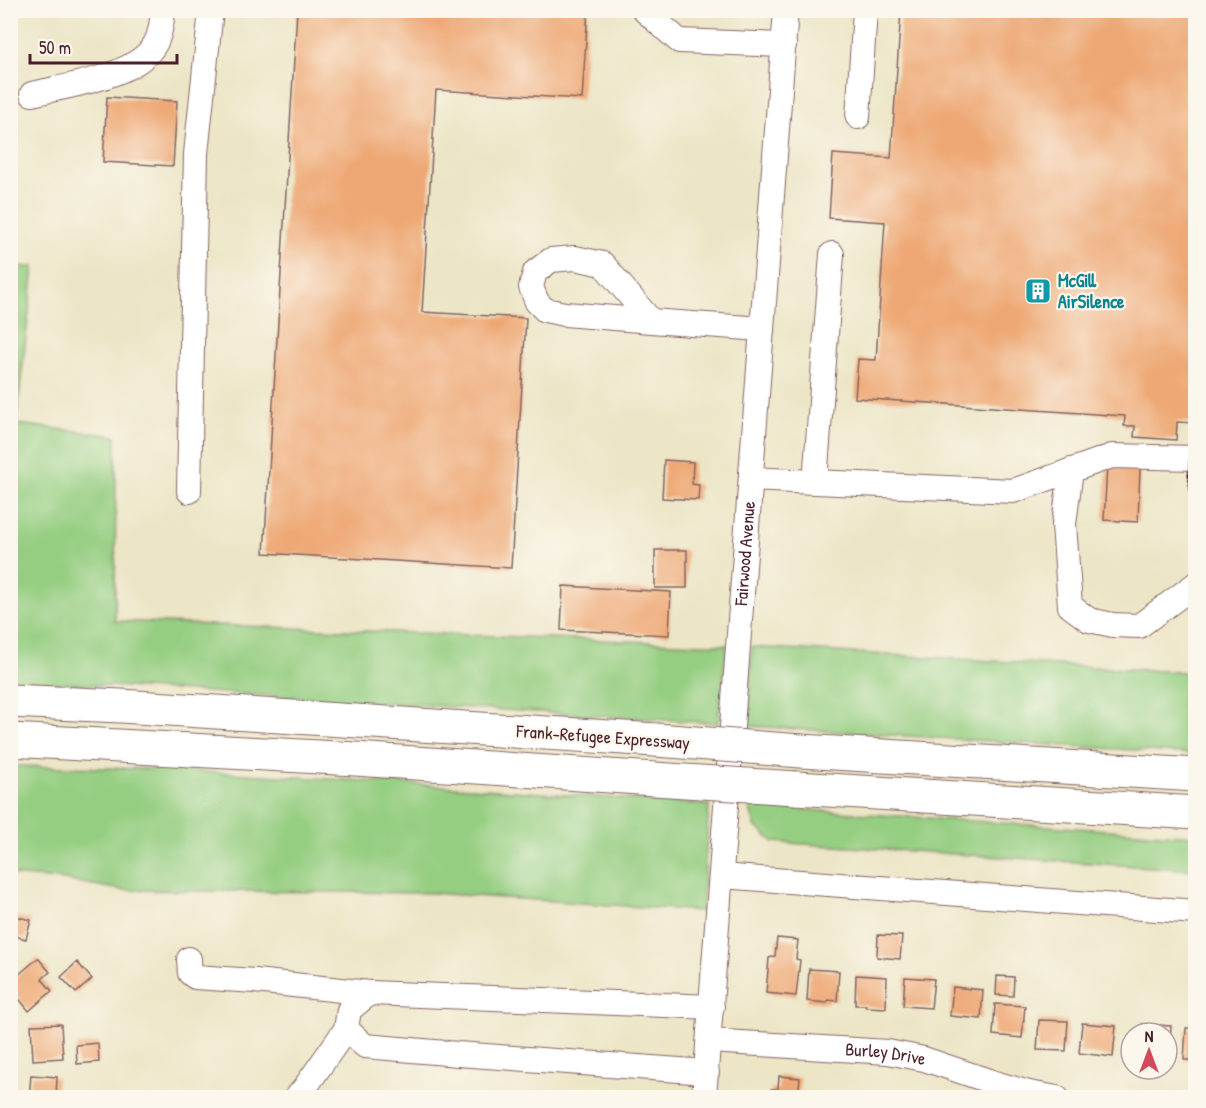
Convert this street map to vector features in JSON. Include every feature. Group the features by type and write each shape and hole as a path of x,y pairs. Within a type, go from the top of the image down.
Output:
{"highway":[{"name":"Frank-Refugee Expressway","path":"10,701 1196,775"},
{"path":"10,740 1196,813"}],"street":[{"path":"32,94 97,79 129,67 155,45 163,10"},
{"path":"189,491 196,154 211,10"},
{"path":"644,10 679,41 783,45"},
{"name":"Fairwood Avenue","path":"704,1098 786,10"},
{"path":"858,117 865,10"},
{"path":"815,482 832,254"},
{"path":"651,321 762,329"},
{"path":"751,479 1013,491 1112,456 1196,458"},
{"path":"1071,470 1064,525 1070,606 1089,620 1113,625 1139,626 1196,584"},
{"path":"721,876 1196,912"},
{"path":"189,959 190,973 195,977 370,993 712,1007"},
{"path":"296,1098 346,1029 349,1010 370,993"},
{"path":"346,1029 365,1046 706,1072"},
{"name":"Burley Drive","path":"709,1041 888,1052 924,1059 998,1084 1057,1098"}],"green space":[{"path":"10,266 34,267 16,424 116,436 115,621 727,645 718,723 11,680"},
{"path":"752,647 1195,673 1195,754 748,726"},
{"path":"11,766 160,769 709,805 702,911 431,893 123,890 58,879 11,875"},
{"path":"749,806 1195,836 1195,870 774,842 755,826"}],"building":[{"path":"297,10 588,10 582,99 436,90 422,312 526,318 511,568 264,553"},
{"name":"McGill AirSilence","path":"901,10 1196,10 1196,423 1177,422 1176,440 1134,437 1135,426 1124,426 1125,416 855,398 858,359 876,360 885,222 829,218 833,154 891,158"},
{"path":"107,97 177,101 173,166 103,162"},
{"path":"664,460 693,462 692,484 699,485 698,500 662,498"},
{"path":"1107,466 1140,468 1138,522 1104,520"},
{"path":"655,550 687,550 687,588 655,588"},
{"path":"563,586 671,592 669,635 561,630"},
{"path":"10,915 31,920 26,939 10,935"},
{"path":"878,935 902,936 900,959 877,957"},
{"path":"777,938 798,940 796,959 800,960 796,996 766,993 769,958 775,956"},
{"path":"38,958 50,972 42,979 52,991 29,1011 10,988 10,982"},
{"path":"77,962 92,979 76,993 61,977"},
{"path":"809,969 839,971 837,1001 828,1000 827,1003 807,1001"},
{"path":"856,975 887,977 886,1008 855,1005"},
{"path":"997,976 1014,977 1013,996 996,995"},
{"path":"905,977 934,979 931,1008 903,1006"},
{"path":"953,987 983,990 981,1019 950,1016"},
{"path":"995,1004 1025,1006 1022,1038 993,1035"},
{"path":"1039,1020 1068,1021 1066,1051 1037,1050"},
{"path":"1082,1023 1116,1026 1113,1057 1079,1053"},
{"path":"61,1024 63,1058 33,1060 31,1025"},
{"path":"1186,1028 1196,1028 1196,1060 1184,1060"},
{"path":"98,1043 99,1062 77,1064 76,1045"},
{"path":"31,1075 57,1077 56,1098 29,1098"},
{"path":"779,1076 800,1078 798,1098 771,1098 771,1089 778,1089"}],"railway":[{"path":"1195,423 1191,475 1196,518"}],"place":[{"name":"McGill AirSilence","path":"1038,291"}]}
